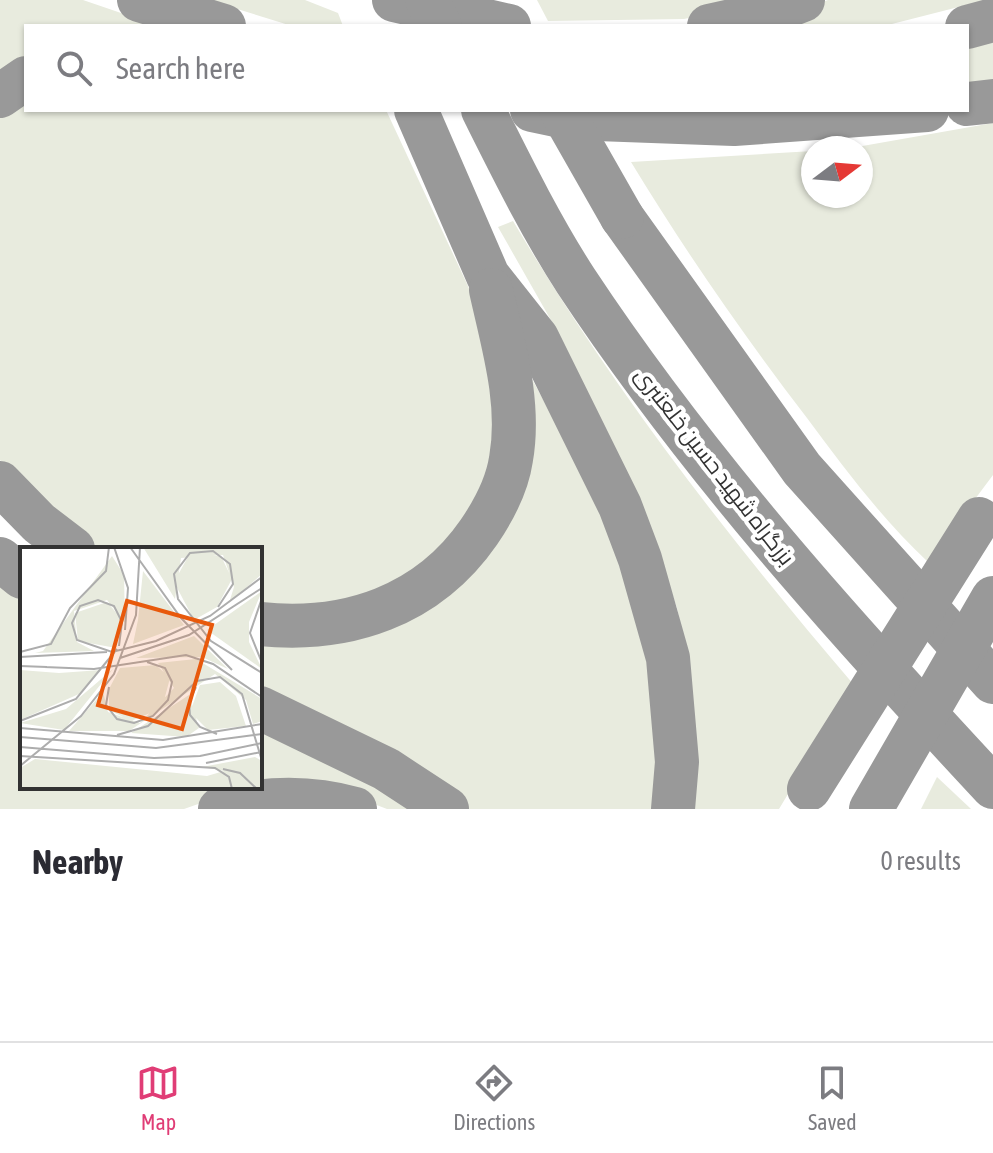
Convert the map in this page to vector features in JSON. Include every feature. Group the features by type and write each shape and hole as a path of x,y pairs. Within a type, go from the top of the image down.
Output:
{"highway":[{"path":"139,0 217,24"},
{"path":"366,0 377,24"},
{"path":"394,0 500,24"},
{"path":"427,0 439,24"},
{"path":"510,0 521,24"},
{"path":"718,24 772,12 803,0"},
{"path":"969,26 993,20"},
{"path":"0,96 24,79"},
{"path":"969,104 993,101"},
{"path":"262,624 325,626 361,619 395,606 424,589 463,555 496,506 511,460 514,413 507,360 488,276 417,112"},
{"name":"بزرگراه شهید حسین خلعتبری","path":"484,112 531,205 575,280 743,508 849,632 993,787"},
{"path":"542,112 570,118 734,124 899,112"},
{"path":"562,112 622,217 802,469 993,682"},
{"path":"488,276 537,338 620,506 640,559 668,658 677,762 673,809"},
{"path":"0,483 39,523 70,547"},
{"path":"804,799 986,510"},
{"path":"0,559 20,575"},
{"path":"871,809 937,690 993,598"},
{"path":"937,690 983,655 993,641"},
{"path":"262,709 386,769 447,809"},
{"path":"220,809 259,800 302,799 355,809"}],"shaded area":[{"path":"0,0 83,0 153,24 24,24 24,64 0,78"},
{"path":"208,0 305,0 338,13 342,24 286,24"},
{"path":"537,0 775,0 684,19 548,21"},
{"path":"828,0 986,0 892,24 765,24"},
{"path":"993,41 993,86 969,89 969,47"},
{"path":"24,91 24,112 387,112 481,314 502,416 485,500 395,593 262,613 262,547 91,547 20,484 0,460 0,108"},
{"path":"993,123 993,475 928,562 864,493 835,456 738,324 631,162 801,152 801,208 873,208 873,144"},
{"path":"513,221 591,344 673,460 854,685 779,809 690,809 687,655 677,608 662,563 552,322 498,227"},
{"path":"515,348 594,498 627,577 648,656 653,694 655,809 466,809 262,696 262,634 465,568"},
{"path":"0,572 20,588 20,789 262,789 262,724 416,809 387,809 361,799 221,796 184,809 0,809"},
{"path":"937,777 971,809 921,809"}]}
